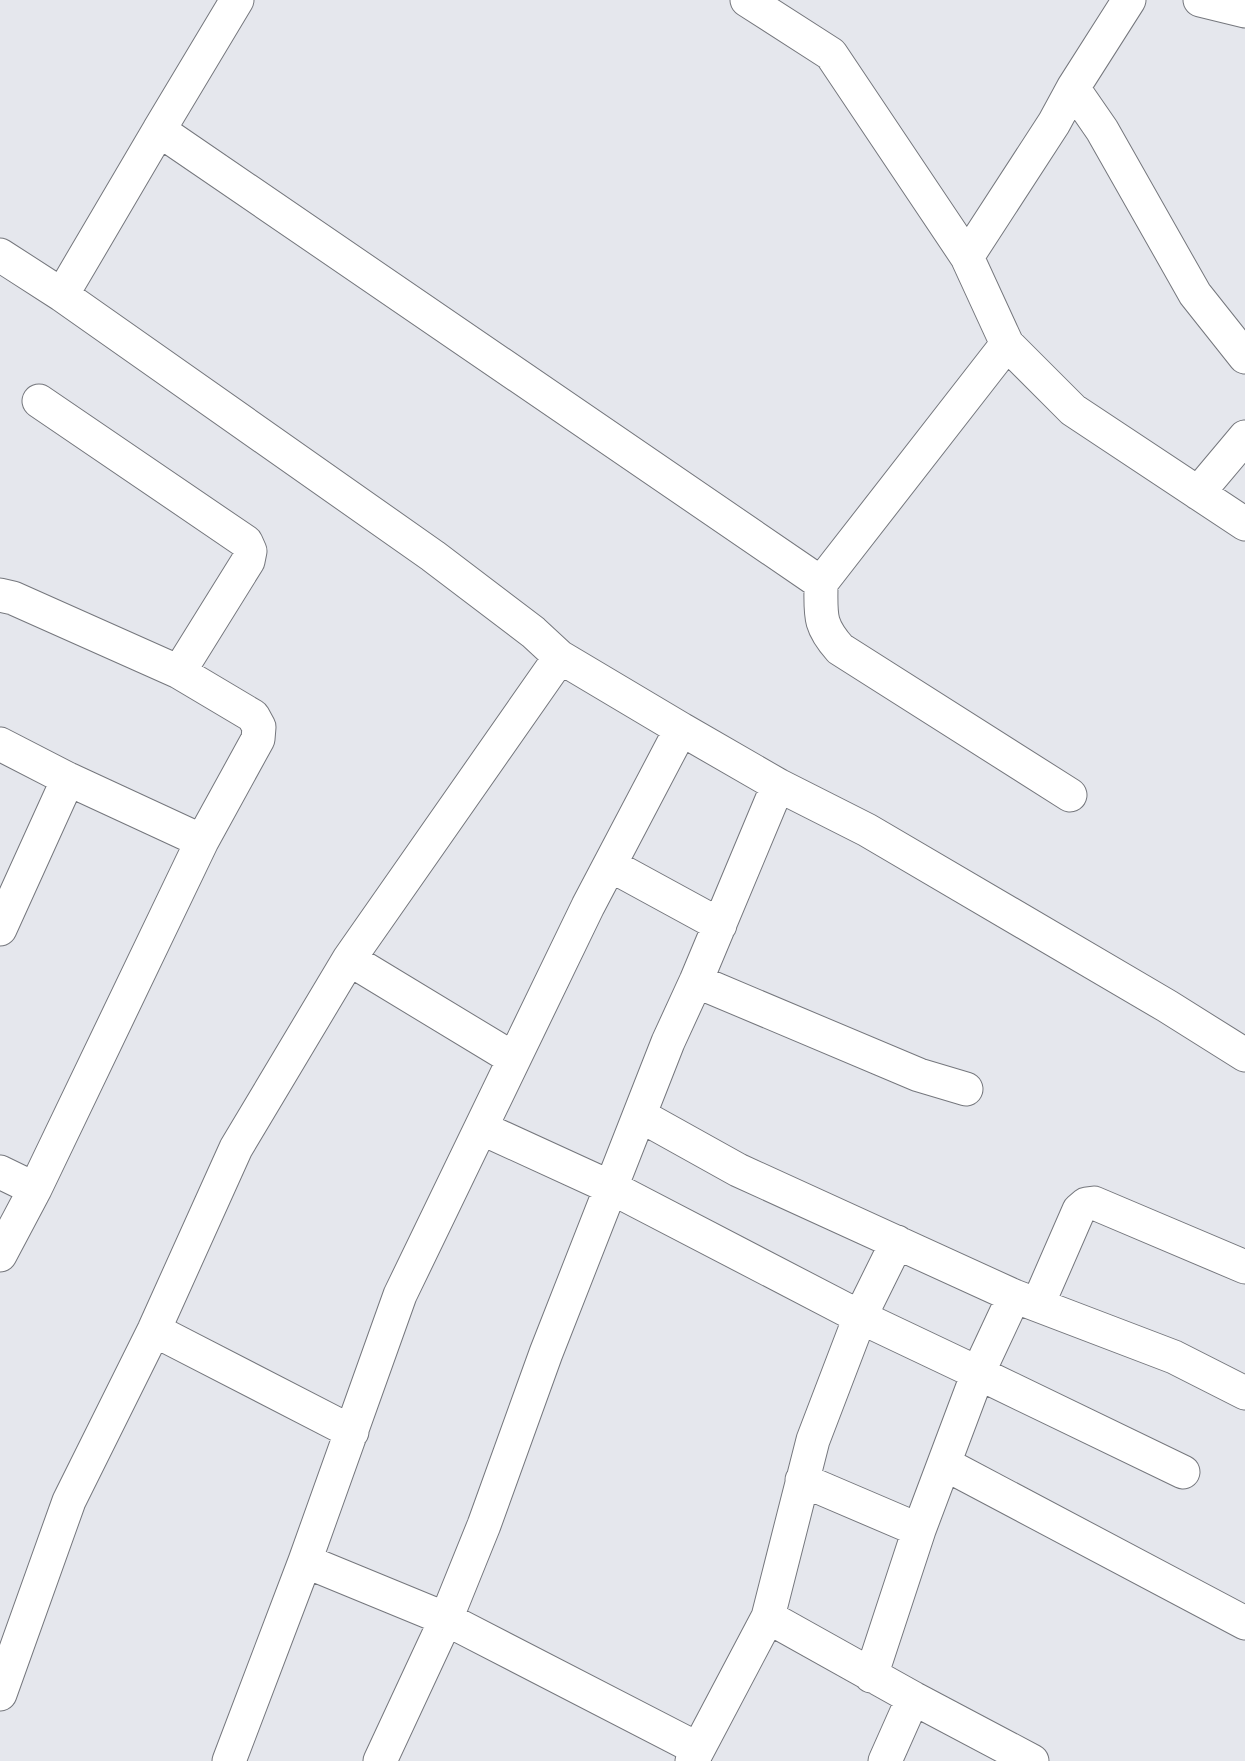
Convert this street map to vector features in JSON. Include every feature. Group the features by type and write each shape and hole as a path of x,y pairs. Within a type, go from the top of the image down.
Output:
{"street":[{"path":"63,296 237,0"},
{"path":"747,0 831,54 968,257 1006,344 1073,410 1245,524"},
{"path":"968,257 1129,0"},
{"path":"1200,0 1245,11"},
{"path":"1073,88 1102,130 1196,294 1245,357"},
{"path":"159,130 821,583"},
{"path":"0,255 63,296 433,556 533,632 560,657 778,785 867,830 1167,1006 1245,1055"},
{"path":"1006,344 821,583 821,619 828,635 840,650 1070,795"},
{"path":"39,401 246,542 250,551 248,561 179,672"},
{"path":"1198,493 1245,438"},
{"path":"0,595 12,598 179,672 253,716 260,727 258,739 202,841 35,1189 0,1256"},
{"path":"0,1694 69,1501 154,1330 236,1148 349,959 560,657"},
{"path":"229,1761 305,1561 400,1295 610,865 681,729"},
{"path":"0,744 68,779 202,841"},
{"path":"0,929 68,779"},
{"path":"381,1761 446,1619 484,1525 546,1353 641,1116 668,1042 778,785"},
{"path":"610,865 720,925"},
{"path":"349,959 514,1059"},
{"path":"696,981 919,1075 966,1089"},
{"path":"641,1116 738,1170 1026,1300 1174,1357 1245,1393"},
{"path":"481,1128 612,1188 860,1317 1183,1472"},
{"path":"0,1172 35,1189"},
{"path":"871,1676 919,1530 978,1373 1026,1300 1079,1210 1086,1204 1094,1203 1245,1267"},
{"path":"305,1561 446,1619 695,1755 768,1617 813,1440 860,1317 897,1242"},
{"path":"154,1330 352,1432"},
{"path":"945,1464 1245,1623"},
{"path":"802,1480 919,1530"},
{"path":"768,1617 871,1676 1032,1761"},
{"path":"885,1761 914,1698"}]}
